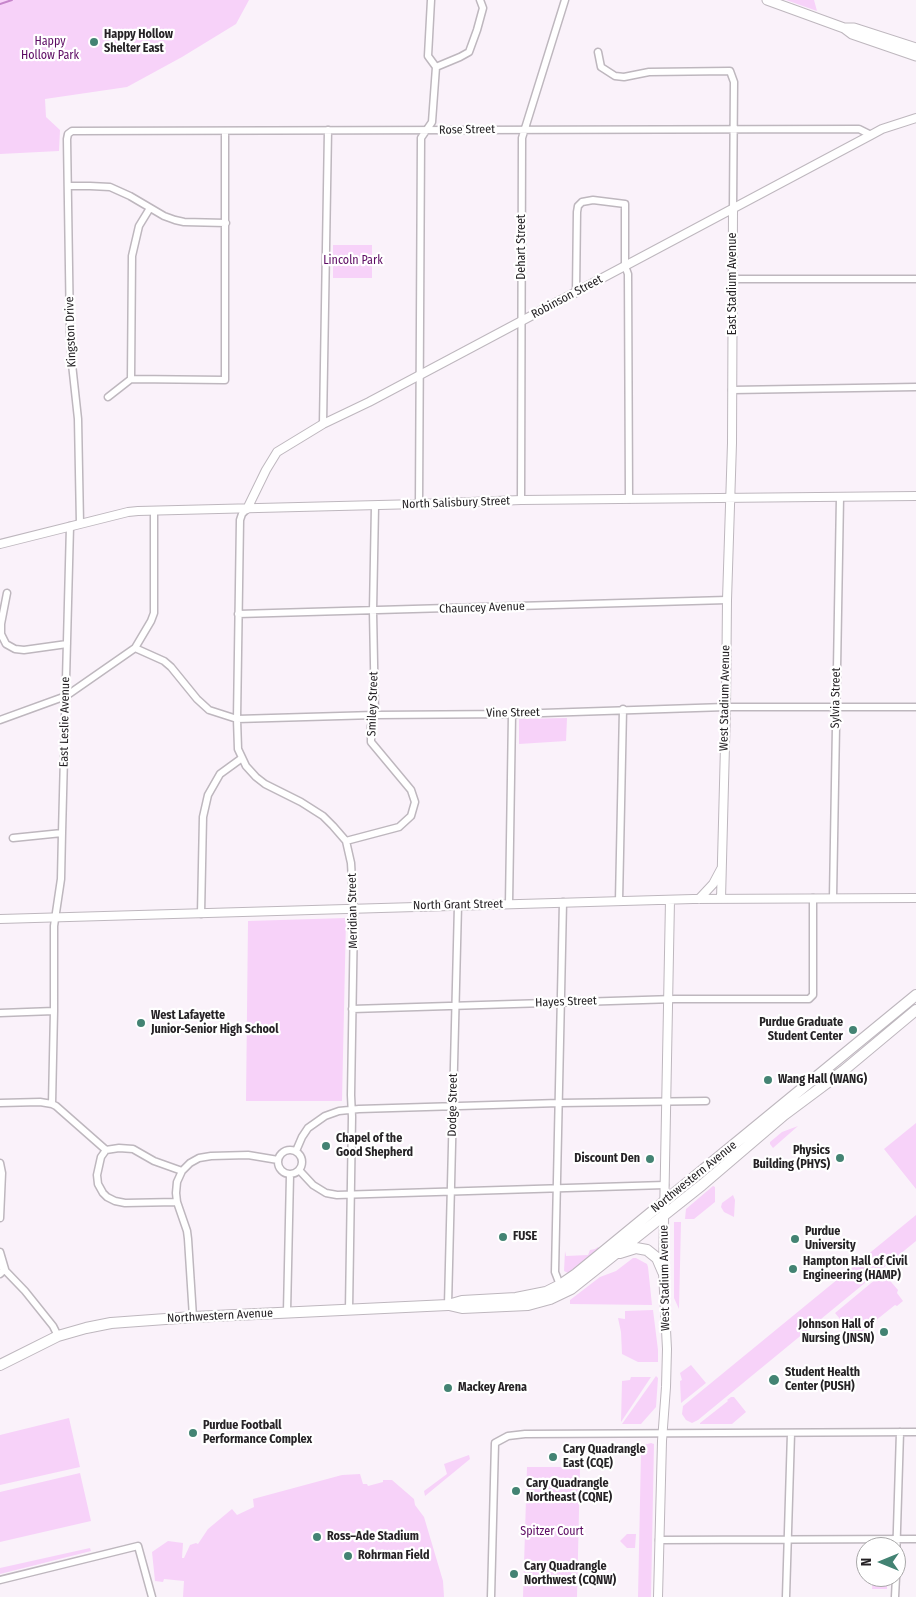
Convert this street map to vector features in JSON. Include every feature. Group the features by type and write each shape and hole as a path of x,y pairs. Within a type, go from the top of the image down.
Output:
{"main road":[{"path":"767,0 844,28 852,34 916,56"},
{"path":"844,28 854,28 916,48"},
{"name":"Northwestern Avenue","path":"0,1365 58,1336 112,1323 193,1317 448,1305 462,1301 527,1297 546,1292 576,1274 916,996"},
{"name":"Northwestern Avenue","path":"448,1305 462,1308 528,1305 550,1299 576,1286 717,1173 784,1116 843,1072 916,1010"},
{"path":"617,1254 636,1248 647,1250 657,1258 663,1272"}],"street":[{"path":"419,504 421,138 432,122 436,66 428,56 431,0"},
{"path":"436,66 460,58 469,52 483,8 480,0"},
{"name":"Dehart Street","path":"521,500 522,138 566,0"},
{"name":"East Stadium Avenue","path":"598,52 601,67 616,76 624,77 649,72 730,71 734,82 730,498"},
{"name":"Robinson Street","path":"247,509 277,452 323,424 369,402 576,293 882,129 916,118"},
{"name":"Rose Street","path":"67,139 68,134 77,130 860,129 871,135"},
{"path":"323,424 328,130"},
{"path":"108,397 131,379 225,380 225,131"},
{"name":"Kingston Drive","path":"67,139 70,332 78,419 80,524"},
{"path":"68,186 110,188 130,196 164,216 184,222 226,223"},
{"path":"576,293 578,206 582,202 593,200 625,204 625,266 628,274 629,499"},
{"path":"131,379 132,256 139,226 150,208"},
{"path":"733,279 916,279"},
{"path":"732,390 916,387"},
{"name":"North Salisbury Street","path":"0,544 128,512 374,506 521,500 916,496"},
{"name":"Sylvia Street","path":"833,898 840,497"},
{"name":"West Stadium Avenue","path":"721,898 730,498"},
{"name":"Smiley Street","path":"346,841 399,827 411,816 414,810 414,802 410,790 371,742 371,726 375,715 373,611 374,506"},
{"path":"247,509 242,514 240,520 238,749 246,766 264,784 301,802 323,816 346,841"},
{"path":"0,720 66,696 136,648 154,613 154,511"},
{"name":"East Leslie Avenue","path":"52,1104 55,918 61,878 70,526"},
{"path":"7,593 1,624 1,634 6,644 24,650 34,650 67,644"},
{"name":"Chauncey Avenue","path":"238,614 727,600"},
{"name":"Vine Street","path":"136,648 164,661 209,710 237,719 512,714 726,707 916,707"},
{"path":"619,900 623,709"},
{"path":"510,904 512,714"},
{"path":"201,914 203,817 208,795 220,774 242,758"},
{"path":"13,838 62,833"},
{"name":"Meridian Street","path":"346,841 351,862 354,908 349,1310"},
{"path":"699,899 713,884 722,868"},
{"name":"Hayes Street","path":"352,1009 668,999 809,999 813,995 813,898"},
{"name":"North Grant Street","path":"0,919 619,900 916,898"},
{"name":"West Stadium Avenue","path":"658,1597 667,1349 663,1272 670,900"},
{"path":"560,1285 555,1272 560,1002 564,902"},
{"name":"Dodge Street","path":"448,1305 458,905"},
{"path":"0,1013 54,1012"},
{"path":"296,1151 308,1128 316,1121 333,1112 706,1101"},
{"path":"1,1105 40,1102 52,1104 106,1150"},
{"path":"177,1202 125,1203 115,1201 102,1193 97,1175 101,1157 106,1150 120,1148 133,1149 154,1161 182,1171"},
{"path":"289,1150 296,1151 303,1160 300,1171 290,1175 280,1170 278,1160 282,1153 289,1150"},
{"path":"193,1317 187,1231 177,1202 177,1182 182,1171 199,1158 211,1156 248,1155 278,1160"},
{"path":"0,1163 2,1173 0,1218"},
{"path":"300,1171 313,1185 326,1193 337,1195 665,1185"},
{"path":"287,1312 290,1175"},
{"path":"0,1252 2,1269 25,1291 54,1326 58,1336"},
{"path":"786,1597 791,1432"},
{"path":"897,1537 900,1432"},
{"path":"490,1597 495,1443 508,1436 525,1434 916,1432"},
{"path":"659,1540 856,1539"},
{"path":"0,1580 138,1546 152,1597"}],"green space":[{"name":"Happy Hollow Park","path":"0,0 249,0 236,24 182,57 127,87 45,99 46,117 60,130 59,151 0,154"},
{"path":"786,0 814,0 817,11"},
{"name":"Lincoln Park","path":"333,245 372,245 372,278 333,278"},
{"path":"567,718 566,741 519,744 519,719"},
{"path":"346,918 342,1101 246,1101 248,921"},
{"path":"916,1123 916,1189 884,1149"},
{"path":"798,1126 773,1148 770,1142 782,1132"},
{"path":"713,1186 715,1187 715,1202 694,1219 685,1219 686,1209"},
{"path":"733,1195 735,1200 734,1217 724,1212 721,1207 722,1203"},
{"path":"916,1215 916,1241 698,1420 692,1423 686,1420 682,1414 683,1406"},
{"path":"674,1222 681,1222 679,1309 674,1298"},
{"path":"598,1247 568,1273 564,1271 565,1251 566,1256 588,1255 590,1250"},
{"path":"633,1258 647,1264 652,1305 570,1304 570,1300 600,1277 616,1271"},
{"path":"882,1274 898,1290 897,1293 903,1301 897,1306 895,1305 855,1337 835,1313"},
{"path":"653,1310 658,1362 638,1362 622,1354 618,1318 625,1319 625,1311"},
{"path":"691,1365 706,1383 681,1403 680,1381 682,1380 680,1373"},
{"path":"656,1376 658,1378 656,1407 641,1424 622,1424"},
{"path":"631,1377 651,1377 621,1422 622,1381 630,1380"},
{"path":"731,1397 734,1397 746,1412 732,1424 700,1424 728,1401"},
{"path":"69,1418 80,1467 0,1485 0,1435"},
{"path":"654,1444 651,1597 638,1597 641,1453 644,1445"},
{"path":"469,1455 470,1459 425,1496 424,1491 447,1474 444,1464"},
{"name":"Spitzer Court","path":"527,1467 580,1467 577,1597 523,1597"},
{"path":"80,1473 91,1521 0,1542 0,1492"},
{"name":"Ross–Ade Stadium","path":"360,1474 363,1484 368,1486 383,1482 383,1480 392,1480 414,1499 415,1505 424,1517 443,1581 444,1597 183,1597 184,1581 164,1579 163,1582 155,1581 152,1552 168,1541 183,1543 182,1558 184,1558 190,1545 198,1544 208,1529 232,1509 237,1515 254,1507 253,1499 342,1475"},
{"path":"627,1534 636,1534 635,1548 627,1548 620,1541"},
{"path":"90,1548 91,1551 0,1574 0,1568"},
{"path":"872,1587 887,1587 887,1589 872,1589"}],"waterway":[{"path":"0,4 12,0"}],"place":[{"name":"Happy Hollow Shelter East","path":"94,42"},
{"name":"West Lafayette Junior-Senior High School","path":"141,1023"},
{"name":"Purdue Graduate Student Center","path":"853,1030"},
{"name":"Wang Hall (WANG)","path":"768,1080"},
{"name":"Chapel of the Good Shepherd","path":"326,1146"},
{"name":"Physics Building (PHYS)","path":"840,1158"},
{"name":"Discount Den","path":"650,1159"},
{"name":"FUSE","path":"503,1237"},
{"name":"Purdue University","path":"795,1239"},
{"name":"Hampton Hall of Civil Engineering (HAMP)","path":"793,1269"},
{"name":"Johnson Hall of Nursing (JNSN)","path":"884,1332"},
{"name":"Student Health Center (PUSH)","path":"774,1380"},
{"name":"Mackey Arena","path":"448,1388"},
{"name":"Purdue Football Performance Complex","path":"193,1433"},
{"name":"Cary Quadrangle East (CQE)","path":"553,1457"},
{"name":"Cary Quadrangle Northeast (CQNE)","path":"516,1491"},
{"name":"Ross–Ade Stadium","path":"317,1537"},
{"name":"Rohrman Field","path":"348,1556"},
{"name":"Cary Quadrangle Northwest (CQNW)","path":"514,1574"}]}
